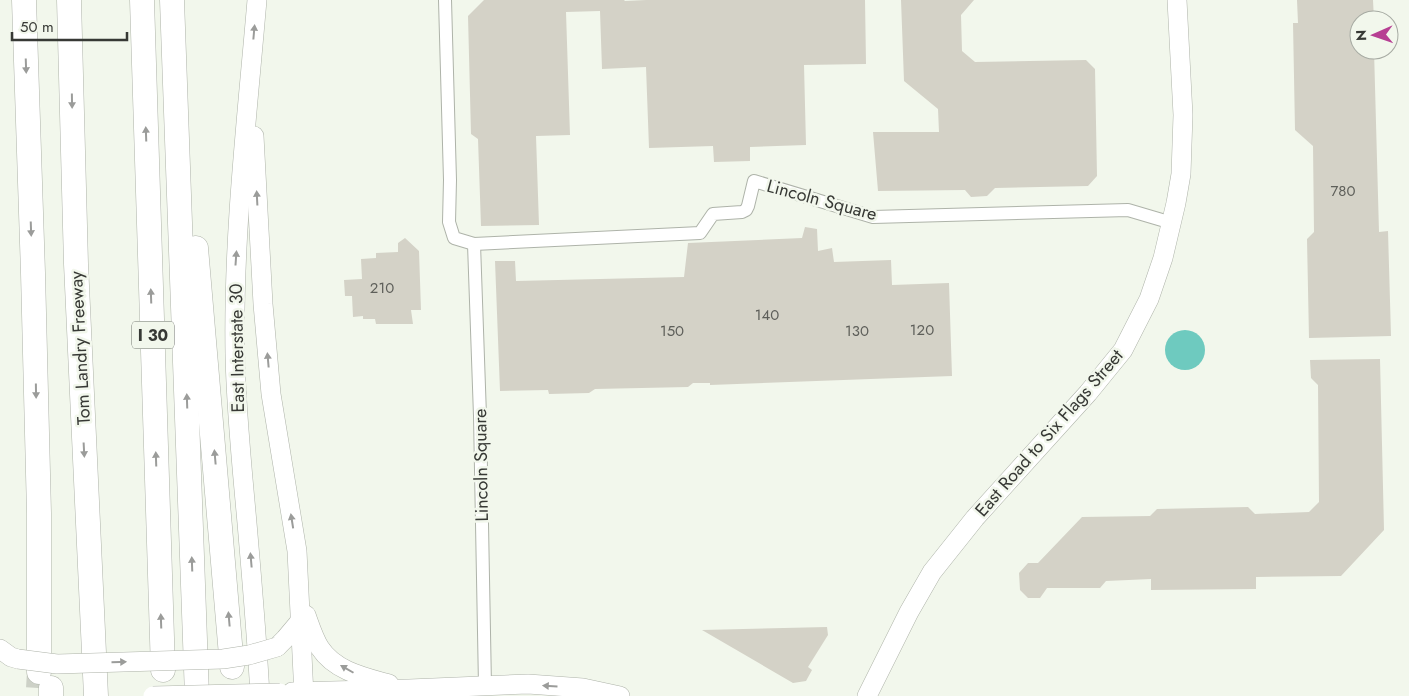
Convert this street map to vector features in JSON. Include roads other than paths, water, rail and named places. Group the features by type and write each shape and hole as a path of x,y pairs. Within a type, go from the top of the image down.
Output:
{"highway":[{"path":"24,0 44,685"},
{"name":"Tom Landry Freeway","path":"69,0 76,274 96,696"},
{"name":"I 30","path":"142,0 161,687"},
{"path":"173,0 234,682"},
{"name":"I 30","path":"173,0 197,696"}],"main road":[{"name":"East Interstate 30","path":"257,0 241,173 235,266 235,355 240,448 254,595 260,696"},
{"name":"East Road to Six Flags Street","path":"867,696 909,612 932,572 975,518 1088,393 1123,350 1149,299 1163,258 1172,223 1182,149 1183,115 1177,0"},
{"path":"251,64 263,304 271,394 297,551 304,694"},
{"path":"300,601 320,648 331,660 355,674 409,689"},
{"path":"0,649 11,657 18,659 56,664 223,659 249,655 277,647 301,620"},
{"path":"161,687 304,694 528,684 583,688 620,696"}],"street":[{"name":"Lincoln Square","path":"446,0 449,222 454,238 474,244 700,233 713,214 742,212 746,210 754,181 874,218 1128,210 1172,223"},
{"name":"Lincoln Square","path":"474,244 485,686"}],"water":[{"path":"1189,330 1196,333 1202,339 1205,350 1204,358 1196,367 1189,370 1181,370 1174,367 1166,358 1165,346 1168,339 1177,331"}],"tunnel":[{"path":"38,688 39,672"}]}
